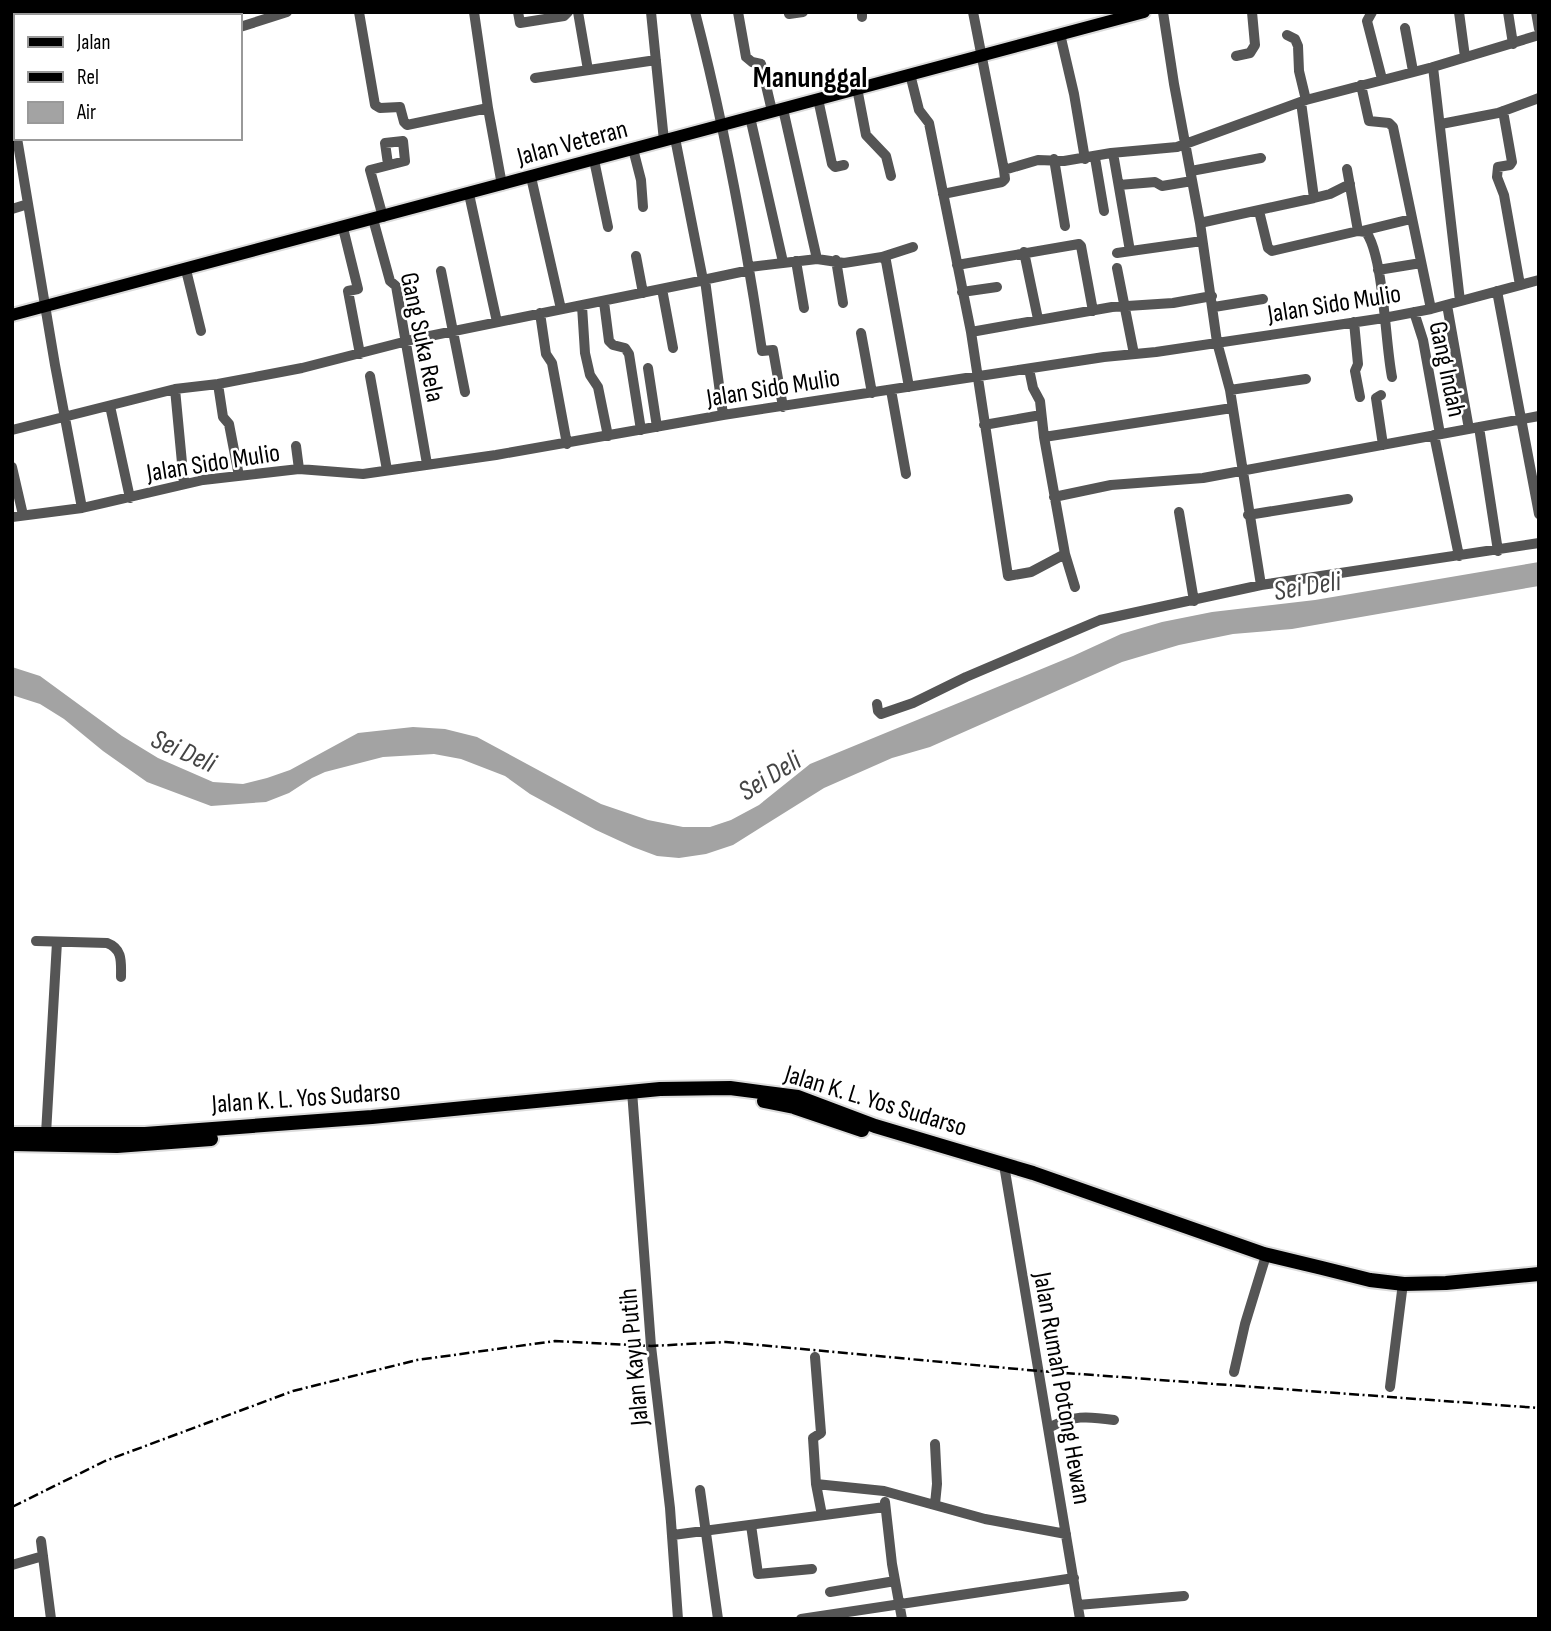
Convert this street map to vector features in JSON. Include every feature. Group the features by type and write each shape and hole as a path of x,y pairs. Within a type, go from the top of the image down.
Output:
{"highway":[{"name":"Jalan K. L. Yos Sudarso","path":"12,1144 140,1145 594,1106 633,1096"},
{"name":"Jalan K. L. Yos Sudarso","path":"12,1134 145,1135 633,1096 758,1099 1005,1168 1264,1254 1370,1280 1428,1284 1539,1274"},
{"name":"Jalan K. L. Yos Sudarso","path":"1005,1168 1264,1262 1368,1286 1402,1291 1445,1291 1539,1283"}],"main road":[{"name":"Jalan Veteran","path":"12,315 1144,12"}],"street":[{"path":"242,26 287,12"},
{"path":"359,12 375,105 380,108 400,107 407,125 488,108"},
{"path":"474,12 502,185"},
{"path":"518,12 520,23 552,15 564,16 568,12"},
{"path":"578,12 588,70"},
{"path":"651,12 669,139 704,280 723,415"},
{"path":"695,12 750,269 762,351 773,350 783,407"},
{"path":"738,12 746,57 761,64 778,110 817,259"},
{"path":"789,14 803,12"},
{"path":"943,194 1005,180 974,12"},
{"path":"1163,12 1213,301 1217,342 1230,390 1261,585"},
{"path":"1236,56 1250,53 1255,45 1252,12"},
{"path":"1372,12 1367,21 1382,79"},
{"path":"1459,12 1465,57"},
{"path":"1508,12 1513,44"},
{"path":"1536,12 1539,29"},
{"path":"1405,28 1413,71"},
{"path":"1060,34 1104,211"},
{"path":"1287,35 1295,39 1298,46 1314,198"},
{"path":"1004,170 1038,160 1054,159 1064,162 1113,153 1177,147 1303,101 1433,67 1539,35"},
{"path":"535,78 656,60"},
{"path":"1433,67 1460,301"},
{"path":"910,74 919,110 929,123 971,332 1008,576 1031,572 1065,554"},
{"path":"1361,85 1369,121 1389,123 1393,127 1431,309"},
{"path":"857,89 866,135 886,156 891,176"},
{"path":"1441,124 1503,111 1539,98"},
{"path":"818,99 832,164 835,167 844,165"},
{"path":"1503,111 1512,162 1510,165 1498,167 1497,177 1504,195 1520,285"},
{"path":"750,117 783,262"},
{"path":"17,140 54,365 82,508"},
{"path":"633,149 641,180 643,207"},
{"path":"1113,153 1130,251"},
{"path":"1119,185 1155,182 1162,186 1261,158"},
{"path":"1054,159 1065,226"},
{"path":"594,160 608,227"},
{"name":"Gang Suka Rela","path":"387,164 370,170 390,281 396,286 407,341 427,464"},
{"path":"1347,169 1360,231 1370,237 1378,270 1392,377"},
{"path":"531,177 561,309"},
{"path":"1200,223 1330,194 1350,184"},
{"path":"469,194 497,322"},
{"path":"12,209 28,204"},
{"path":"1259,211 1268,248 1272,251 1411,219"},
{"path":"343,228 358,289 348,291 360,354"},
{"path":"1117,253 1202,241"},
{"path":"957,265 1079,244 1093,311"},
{"path":"12,430 175,389 302,368 407,341 604,302 783,262 817,259 844,263 882,257 913,247"},
{"path":"1024,252 1038,319"},
{"path":"636,256 643,293"},
{"path":"882,257 886,261 909,387"},
{"path":"836,260 843,303"},
{"path":"796,261 804,308"},
{"path":"1378,270 1421,263"},
{"path":"1117,268 1134,354"},
{"path":"186,270 201,331"},
{"path":"441,271 465,393"},
{"name":"Jalan Sido Mulio","path":"18,516 82,508 184,484 239,476 299,469 363,474 567,444 723,415 1384,318 1431,309 1539,280"},
{"path":"962,292 997,287"},
{"path":"662,289 673,348"},
{"path":"1497,291 1539,514"},
{"path":"971,332 1125,306 1263,299"},
{"path":"604,302 609,341 625,348 629,354 641,430"},
{"path":"1447,304 1498,551"},
{"path":"582,306 590,374 598,387 608,436"},
{"name":"Gang Indah","path":"1414,312 1423,340 1459,556"},
{"path":"540,313 546,354 552,363 567,444"},
{"path":"1354,322 1358,364 1355,371 1360,397"},
{"path":"861,333 872,393"},
{"path":"648,368 657,426"},
{"path":"1029,369 1033,388 1039,397 1054,497 1065,554 1075,587"},
{"path":"370,376 387,470"},
{"path":"1230,390 1306,379"},
{"path":"218,384 223,416 229,424 239,476"},
{"path":"175,389 184,484"},
{"path":"891,390 906,474"},
{"path":"1381,395 1376,398 1383,445"},
{"path":"110,406 130,498"},
{"path":"1044,437 1232,408"},
{"path":"984,425 1041,415"},
{"path":"1054,497 1111,485 1203,478 1539,416"},
{"path":"296,446 299,469"},
{"path":"12,467 18,516"},
{"path":"1248,515 1348,499"},
{"path":"1179,512 1194,601"},
{"path":"877,705 881,714 913,703 1100,620 1261,585 1539,543"},
{"path":"36,941 112,944 118,948 121,958 121,977"},
{"path":"46,1134 57,942"},
{"name":"Jalan Kayu Putih","path":"633,1096 652,1346 673,1535 678,1619"},
{"name":"Jalan Rumah Potong Hewan","path":"1005,1168 1080,1619"},
{"path":"1234,1372 1264,1262"},
{"path":"1390,1387 1402,1291"},
{"path":"815,1357 821,1429 820,1435 813,1438 816,1484 822,1515"},
{"path":"1048,1428 1063,1420 1085,1416 1114,1420"},
{"path":"935,1444 935,1504"},
{"path":"816,1484 884,1491 985,1519 1066,1534"},
{"path":"700,1490 718,1619"},
{"path":"884,1491 902,1619"},
{"path":"673,1535 885,1507"},
{"path":"751,1524 758,1574 812,1569"},
{"path":"41,1541 51,1619"},
{"path":"12,1565 43,1556"},
{"path":"801,1619 1074,1578"},
{"path":"830,1592 895,1581"},
{"path":"1078,1605 1184,1596"}],"water":[{"path":"1539,562 1539,586 1292,629 1233,634 1179,645 1122,662 930,747 892,758 824,788 733,845 706,854 679,858 657,856 633,847 530,794 505,776 461,759 434,754 383,757 325,772 289,793 266,802 211,806 147,782 64,719 40,704 12,695 12,667 40,676 122,736 158,758 213,782 243,784 267,778 290,770 358,733 413,727 445,729 477,737 601,804 648,820 683,827 710,827 731,820 759,805 810,764 1121,634 1212,612 1315,600"}],"railway":[{"path":"12,1507 105,1461 293,1391 417,1360 555,1341 651,1346 726,1342 1039,1371 1539,1408"}],"district":[{"name":"Manunggal","path":"810,77"}],"water label":[{"name":"Sei Deli","path":"1307,585"},
{"name":"Sei Deli","path":"184,750"},
{"name":"Sei Deli","path":"769,775"}]}
